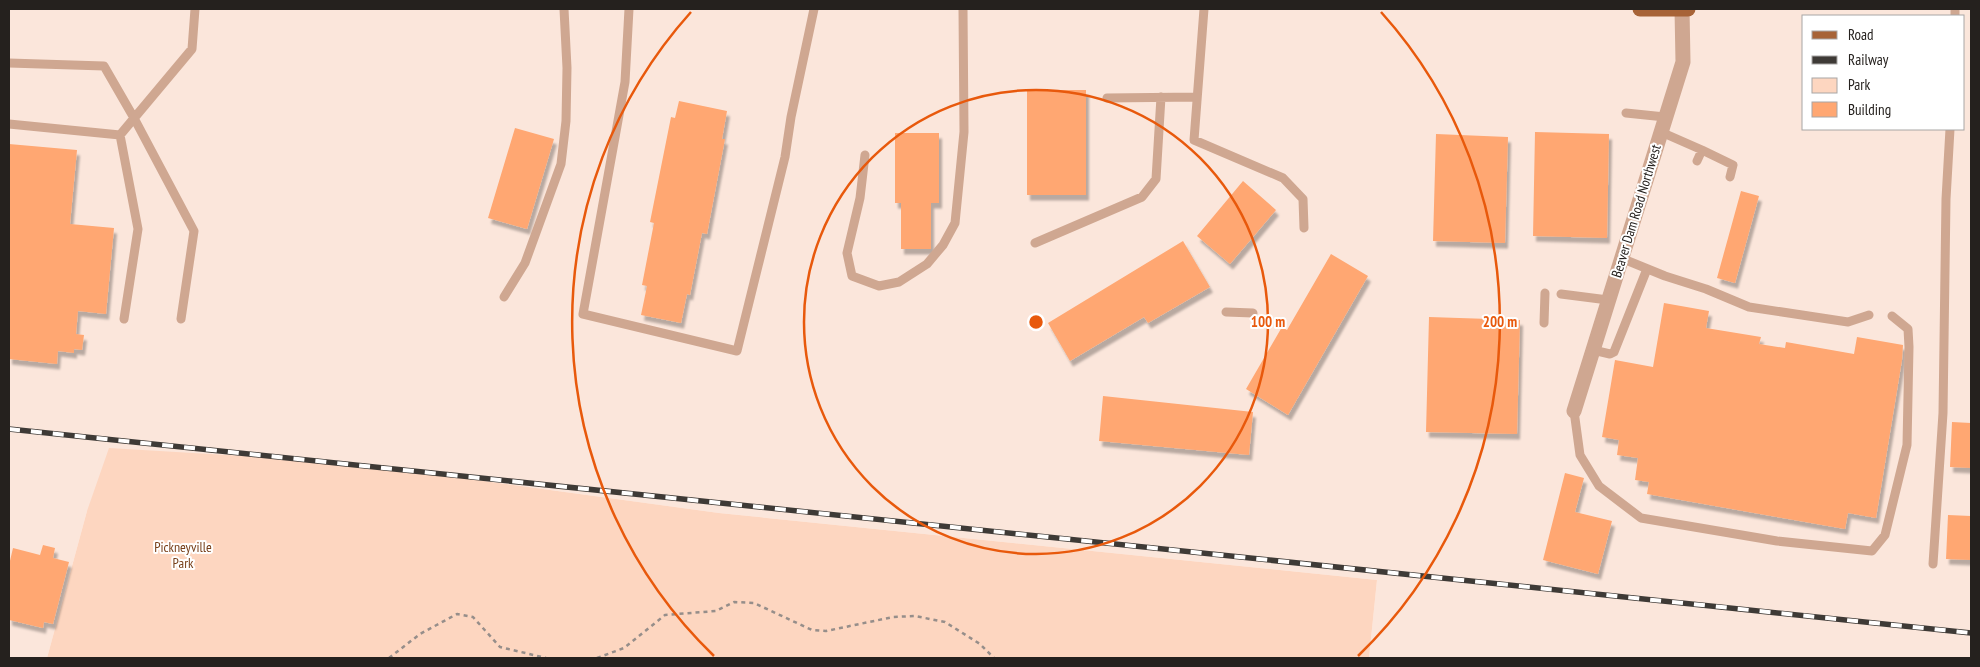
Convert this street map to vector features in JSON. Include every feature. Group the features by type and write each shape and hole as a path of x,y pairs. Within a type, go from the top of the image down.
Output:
{"main road":[{"path":"1640,9 1688,9"}],"street":[{"name":"Beaver Dam Road Northwest","path":"1574,411 1683,62 1682,9"}],"lane":[{"path":"120,135 192,49 195,9"},
{"path":"504,297 525,263 561,164 566,121 567,68 564,9"},
{"path":"630,9 625,82 583,314 737,351 785,157 791,117 814,9"},
{"path":"865,155 860,198 847,253 852,276 879,286 899,282 927,264 943,245 955,223 964,132 963,9"},
{"path":"1204,9 1194,140 1283,178 1303,199 1304,228"},
{"path":"9,63 104,66 194,230 181,319"},
{"path":"1034,243 1142,197 1156,179 1161,97"},
{"path":"1108,98 1197,97"},
{"path":"1626,113 1665,117"},
{"path":"9,124 120,135"},
{"path":"1933,564 1943,413 1946,199 1950,130"},
{"path":"1661,132 1733,165 1730,177"},
{"path":"120,135 138,228 124,319"},
{"path":"1697,161 1702,150"},
{"path":"1621,258 1706,289 1749,308 1848,322 1869,316"},
{"path":"1593,350 1610,354 1614,352 1647,269"},
{"path":"1544,323 1545,293"},
{"path":"1561,294 1608,300"},
{"path":"1226,312 1253,313"},
{"path":"1574,411 1580,455 1599,486 1641,518 1777,541 1872,551 1885,535 1907,445 1910,347 1908,329 1892,316"}],"path":[{"path":"597,658 624,648 665,615 716,611 734,602 754,603 812,630 826,631 893,617 915,616 945,622 980,644 994,658"},
{"path":"389,658 420,634 457,614 473,617 500,646 546,658"}],"shaded area":[{"path":"9,9 1971,9 1971,658 1369,658 1377,580 719,513 345,462 87,511 47,658 9,658"}],"green space":[{"name":"Pickneyville Park","path":"109,448 345,462 719,513 1377,580 1369,658 47,658 87,511"}],"building":[{"path":"1027,90 1086,90 1086,195 1027,195"},
{"path":"679,101 727,111 722,139 725,139 707,234 702,233 690,295 687,294 681,323 641,315 647,286 642,285 654,223 650,222 671,117 675,118"},
{"path":"515,128 554,139 527,229 488,218"},
{"path":"1535,132 1609,134 1607,238 1533,236"},
{"path":"895,133 939,133 939,203 931,203 931,249 901,249 901,203 895,203"},
{"path":"1436,134 1508,137 1505,243 1433,241"},
{"path":"9,144 77,150 70,224 114,228 106,314 78,311 76,334 84,335 82,350 74,349 74,353 58,351 57,364 9,359"},
{"path":"1243,181 1276,210 1230,264 1197,236"},
{"path":"1741,191 1759,196 1735,283 1717,278"},
{"path":"1183,241 1210,287 1148,323 1144,317 1070,361 1048,323"},
{"path":"1331,254 1368,276 1288,415 1246,389 1282,327 1287,330"},
{"path":"1664,303 1709,311 1706,328 1761,337 1759,344 1785,348 1786,342 1854,354 1857,337 1903,345 1876,518 1848,513 1845,529 1647,494 1649,482 1635,480 1638,458 1617,455 1619,440 1602,437 1615,360 1653,367"},
{"path":"1429,317 1520,320 1517,434 1426,432"},
{"path":"1103,396 1253,412 1249,455 1099,441"},
{"path":"1952,422 1971,423 1971,468 1950,467"},
{"path":"1565,473 1584,478 1575,512 1612,521 1598,574 1543,560"},
{"path":"1948,515 1971,516 1971,560 1946,559"},
{"path":"43,545 55,548 53,558 69,562 53,624 44,622 43,628 9,620 9,565 13,548 40,555"}],"railway":[{"path":"9,429 1971,633"}]}
